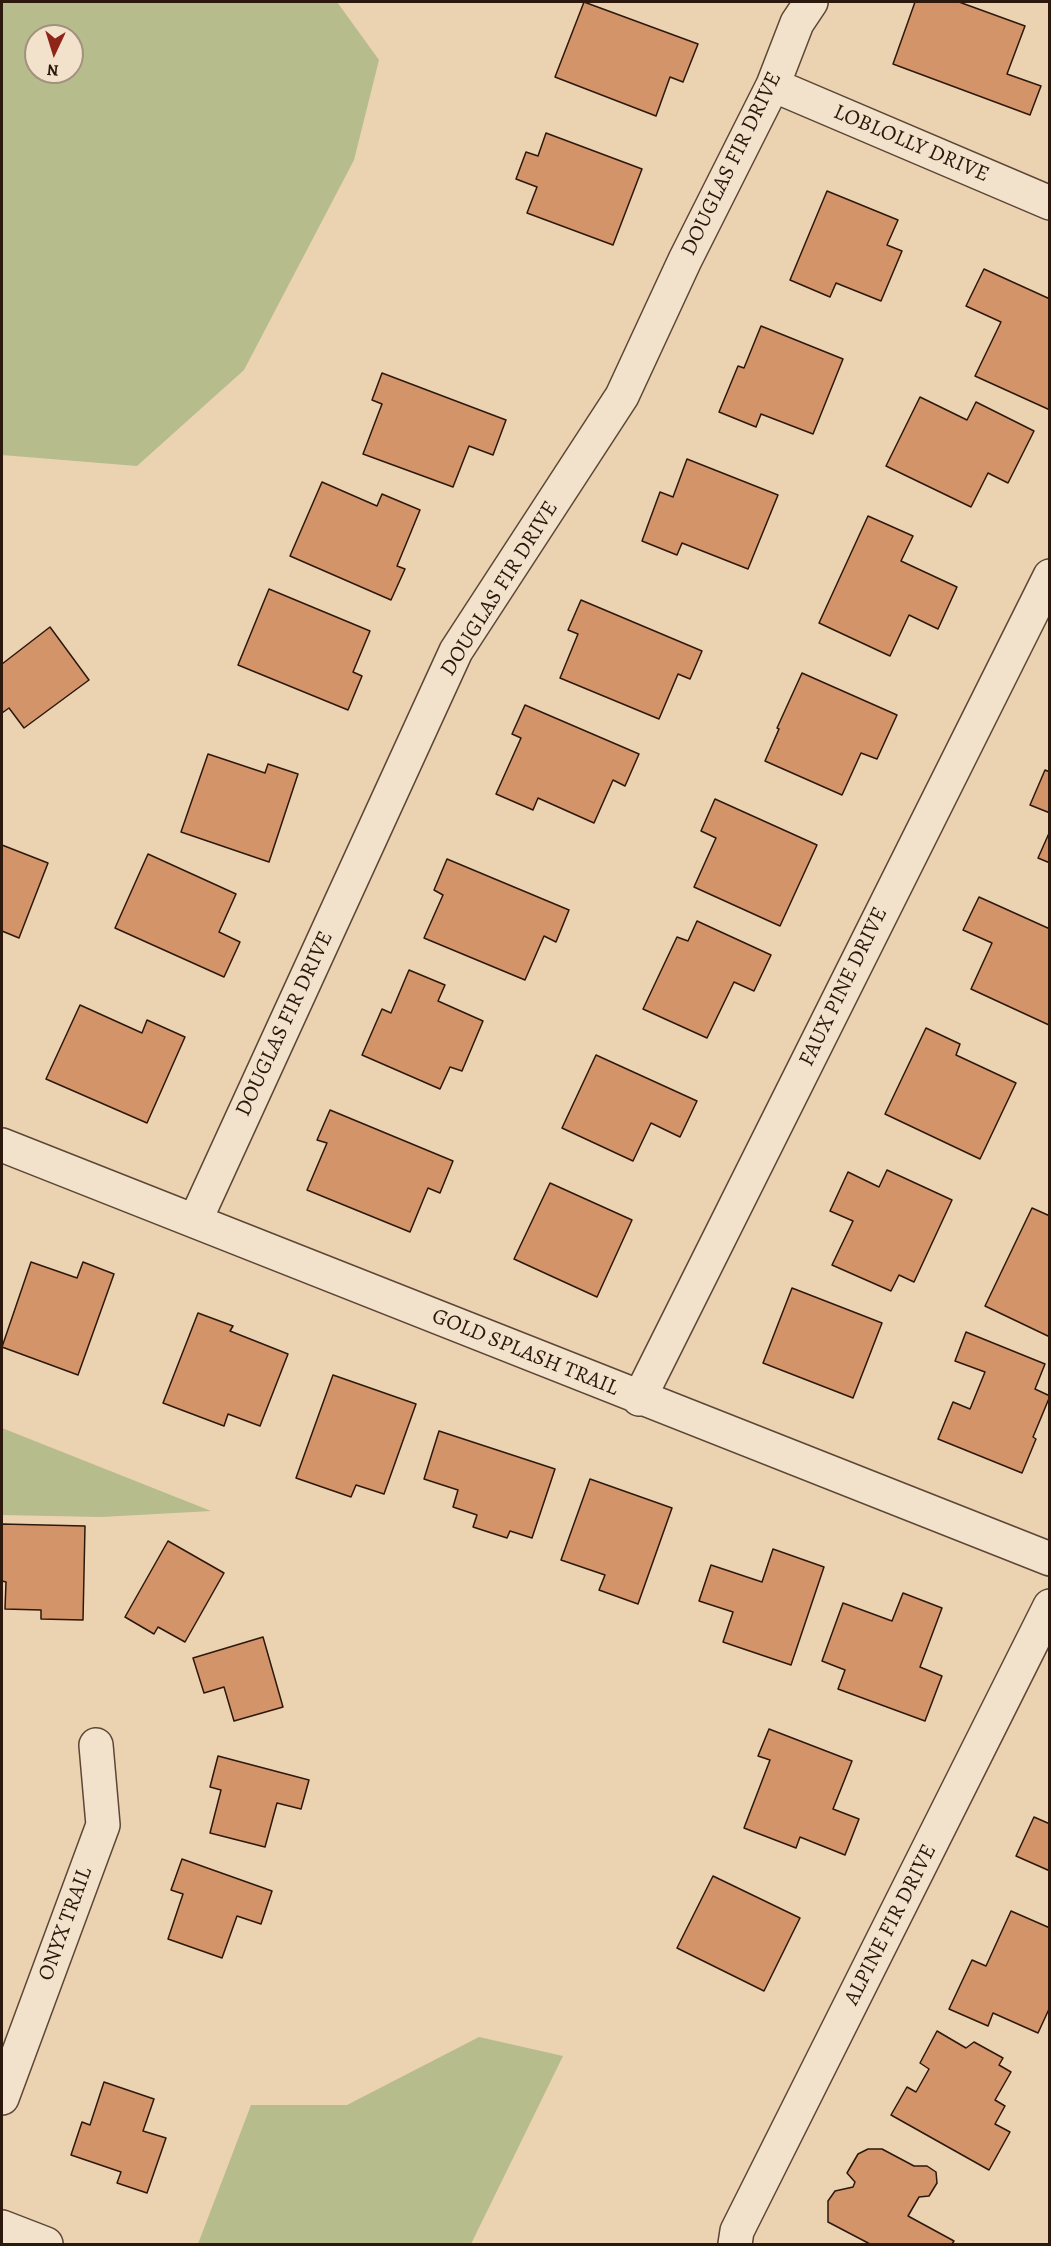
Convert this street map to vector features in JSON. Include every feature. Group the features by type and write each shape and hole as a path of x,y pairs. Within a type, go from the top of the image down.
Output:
{"street":[{"name":"DOUGLAS FIR DRIVE","path":"195,1221 456,651 622,396 690,251 773,85 797,23 811,2"},
{"name":"LOBLOLLY DRIVE","path":"773,85 1050,202"},
{"name":"FAUX PINE DRIVE","path":"639,1399 1050,576"},
{"name":"GOLD SPLASH TRAIL","path":"2,1145 639,1399 1050,1559"},
{"name":"ALPINE FIR DRIVE","path":"735,2244 737,2231 1050,1606"},
{"name":"ONYX TRAIL","path":"2,2098 103,1825 96,1745"},
{"path":"2,2227 45,2244"}],"green space":[{"path":"2,2 337,2 379,60 354,160 244,370 137,466 2,455"},
{"path":"2,1428 211,1511 101,1517 2,1515"},
{"path":"479,2037 563,2056 471,2244 198,2244 251,2105 347,2105"}],"building":[{"path":"584,2 698,44 683,82 670,77 656,116 555,77"},
{"path":"915,2 959,2 1025,26 1007,74 1041,86 1030,115 893,64"},
{"path":"546,133 642,169 613,245 527,213 537,187 516,179 526,152 538,156"},
{"path":"827,191 898,220 887,245 902,251 881,301 836,283 830,297 790,280"},
{"path":"984,269 1050,299 1050,410 975,376 1001,322 966,306"},
{"path":"761,326 843,359 813,434 761,414 756,427 719,412 738,366 744,368"},
{"path":"382,373 506,420 493,455 469,446 453,487 363,454 382,404 372,400"},
{"path":"920,397 967,420 976,402 1034,431 1008,483 988,473 971,507 886,466"},
{"path":"687,459 778,495 748,569 682,543 677,555 642,541 660,492 673,497"},
{"path":"322,482 377,506 382,494 420,510 397,566 405,569 391,600 290,556"},
{"path":"868,516 913,536 901,561 957,587 938,629 909,615 890,656 819,623"},
{"path":"269,589 370,631 353,672 362,676 348,710 238,665"},
{"path":"581,600 702,651 690,679 678,674 659,719 560,678 578,634 568,630"},
{"path":"50,627 89,680 24,728 9,708 2,713 2,664"},
{"path":"802,673 897,715 877,759 861,753 842,795 765,761"},
{"path":"525,705 639,754 625,786 613,780 594,823 538,798 533,810 496,794 521,738 512,734"},
{"path":"208,754 265,773 268,764 298,774 269,862 181,832"},
{"path":"1045,770 1050,772 1050,813 1030,805"},
{"path":"715,799 817,845 780,926 694,887 716,838 701,831"},
{"path":"1050,831 1050,863 1038,858"},
{"path":"2,845 48,863 19,938 2,931"},
{"path":"148,854 236,894 219,932 240,942 224,977 115,928"},
{"path":"447,859 569,910 556,942 544,936 525,980 424,938 443,895 434,890"},
{"path":"979,897 1050,929 1049,1025 971,989 992,943 963,930"},
{"path":"697,921 771,955 754,991 734,982 707,1038 643,1009 677,937 688,941"},
{"path":"409,970 445,985 438,1001 483,1021 462,1071 450,1067 440,1089 362,1055 382,1009 391,1013"},
{"path":"80,1005 142,1033 147,1020 185,1037 147,1123 46,1079"},
{"path":"926,1028 960,1044 956,1055 1016,1083 980,1159 885,1114"},
{"path":"596,1055 697,1101 680,1137 651,1123 633,1161 562,1128"},
{"path":"330,1110 453,1161 440,1193 428,1188 410,1232 307,1190 327,1143 317,1140"},
{"path":"887,1170 952,1200 914,1282 899,1275 891,1291 832,1265 853,1221 830,1211 848,1172 879,1187"},
{"path":"550,1183 632,1220 597,1297 514,1259"},
{"path":"1032,1208 1050,1216 1050,1337 985,1306"},
{"path":"31,1262 77,1278 83,1262 114,1274 78,1375 2,1347"},
{"path":"792,1288 882,1323 853,1398 763,1363"},
{"path":"198,1313 233,1326 230,1331 288,1354 260,1426 228,1414 224,1426 163,1403"},
{"path":"966,1332 1045,1364 1035,1389 1050,1396 1033,1437 1036,1439 1022,1473 938,1439 953,1402 970,1409 985,1372 955,1361"},
{"path":"333,1375 416,1404 384,1494 356,1485 351,1497 296,1478"},
{"path":"439,1431 555,1469 532,1538 510,1531 507,1538 473,1527 477,1515 453,1507 458,1490 424,1479"},
{"path":"590,1479 672,1508 638,1604 599,1590 605,1575 561,1560"},
{"path":"2,1524 85,1526 83,1620 41,1619 41,1610 5,1609 6,1582 2,1581"},
{"path":"168,1541 224,1573 185,1642 158,1627 154,1634 125,1617"},
{"path":"773,1549 824,1567 791,1665 723,1642 733,1612 699,1601 711,1565 762,1582"},
{"path":"903,1593 942,1608 920,1667 942,1676 925,1721 838,1689 845,1670 822,1661 843,1603 892,1621"},
{"path":"263,1637 283,1707 234,1721 224,1687 204,1693 193,1658"},
{"path":"769,1729 852,1761 833,1809 859,1819 845,1855 800,1837 796,1848 744,1828 770,1760 758,1756"},
{"path":"218,1756 309,1780 301,1809 277,1803 265,1847 210,1833 221,1790 210,1787"},
{"path":"1034,1817 1050,1824 1050,1871 1016,1856"},
{"path":"182,1859 272,1891 261,1924 237,1916 222,1958 168,1939 183,1894 171,1890"},
{"path":"713,1876 800,1918 764,1991 677,1948"},
{"path":"1011,1911 1050,1928 1050,2007 1038,2033 993,2013 988,2026 949,2009 972,1960 986,1966"},
{"path":"937,2031 966,2048 974,2042 1003,2058 999,2065 1011,2072 995,2100 1005,2106 995,2124 1010,2132 989,2170 891,2115 907,2087 916,2092 929,2069 920,2063"},
{"path":"104,2082 154,2099 143,2131 166,2138 147,2193 117,2183 121,2172 71,2155 82,2122 90,2125"},
{"path":"868,2149 882,2149 914,2166 927,2166 936,2172 937,2183 929,2196 919,2197 908,2216 954,2241 952,2244 870,2244 828,2222 828,2201 835,2191 853,2187 855,2182 847,2173 858,2154"}]}
